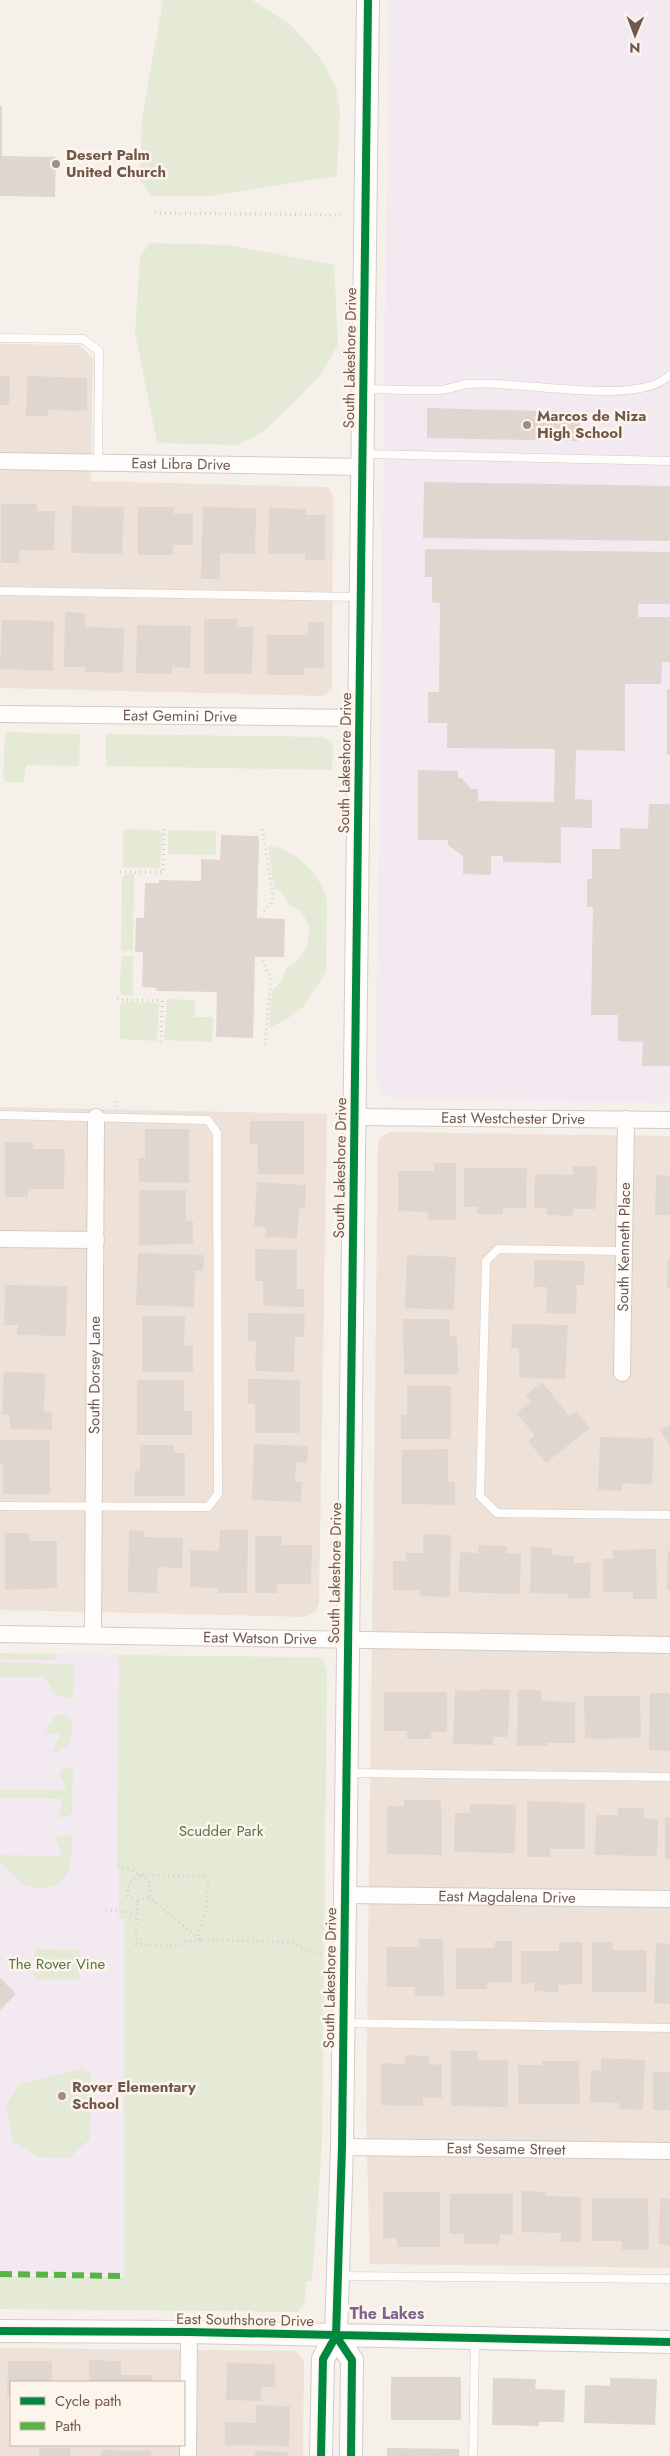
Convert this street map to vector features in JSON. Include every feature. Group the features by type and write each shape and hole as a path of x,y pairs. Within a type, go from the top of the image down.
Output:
{"street":[{"name":"South Lakeshore Drive","path":"321,2456 323,2359 336,2336 342,2147 368,0"},
{"name":"East Libra Drive","path":"0,461 98,463 362,460"},
{"name":"East Gemini Drive","path":"0,714 359,718"},
{"name":"South Dorsey Lane","path":"93,1634 96,1117"},
{"name":"East Westchester Drive","path":"354,1117 670,1120"},
{"name":"South Kenneth Place","path":"622,1374 626,1119"},
{"path":"0,1239 96,1240"},
{"name":"East Watson Drive","path":"0,1634 93,1634 348,1641 670,1645"},
{"name":"East Magdalena Drive","path":"345,1895 670,1899"},
{"name":"East Sesame Street","path":"342,2147 670,2151"},
{"name":"East Southshore Drive","path":"0,2331 189,2332 670,2342"},
{"path":"188,2456 189,2332"},
{"path":"336,2336 352,2360 351,2456"}],"lane":[{"path":"0,338 83,339 99,351 98,463"},
{"path":"363,389 440,390 468,384 616,391 643,388 668,380"},
{"path":"362,460 670,461"},
{"path":"0,591 360,597"},
{"path":"0,1115 208,1120 217,1134 218,1494 208,1506 0,1506"},
{"path":"624,1252 498,1249 486,1261 480,1496 497,1512 670,1515"},
{"path":"346,1772 670,1777"},
{"path":"343,2023 670,2028"},
{"path":"337,2276 670,2279"},
{"path":"473,2456 475,2339"}],"path":[{"path":"155,213 342,215"},
{"path":"120,872 163,872 164,827"},
{"path":"262,829 273,895 272,902 263,912"},
{"path":"262,961 271,978 264,1045"},
{"path":"117,998 162,1001 161,1043"},
{"path":"118,1866 149,1880 150,1898 200,1940"},
{"path":"150,1898 137,1901 128,1896 127,1886 132,1878 140,1875 208,1876 208,1902 204,1919 198,1931 200,1940"},
{"path":"137,1901 136,1944 176,1946 187,1941 200,1940 291,1942 312,1953 323,1953"},
{"path":"106,1910 137,1913"}],"shaded area":[{"name":"Marcos de Niza High School","path":"389,0 670,0 670,1103 394,1099 381,1093 376,1081"},
{"path":"0,344 79,345 93,358 91,481 328,487 333,495 332,689 323,696 0,688"},
{"path":"0,1107 327,1114 319,1604 316,1610 306,1617 0,1610"},
{"path":"391,1132 670,1136 670,2268 370,2264 366,2117 378,1144 381,1136"},
{"name":"Rover Elementary School","path":"0,1653 120,1655 117,1866 119,1875 119,1918 124,1918 124,2275 0,2273"},
{"path":"0,2348 296,2351 304,2361 303,2456 0,2456"}],"green space":[{"path":"163,0 252,0 292,26 320,58 335,85 340,110 337,176 210,196 152,196 140,181 142,118"},
{"path":"150,243 229,245 334,265 338,344 322,373 263,432 237,445 157,443 135,333 140,256"},
{"path":"5,732 80,734 79,766 26,765 24,782 6,782 3,779"},
{"path":"106,734 324,737 333,745 332,770 106,766"},
{"path":"126,829 158,830 162,833 160,868 123,867 123,832"},
{"path":"168,830 216,831 216,855 168,854"},
{"path":"268,846 288,852 306,865 319,882 327,902 326,972 302,1008 269,1028 272,991 282,980 286,968 299,959 303,953 307,946 309,931 304,916 289,904 285,896 274,887"},
{"path":"126,874 134,874 133,951 124,951 121,948 122,877"},
{"path":"123,956 133,956 133,996 123,995 120,992 121,959"},
{"path":"167,999 195,1000 195,1017 213,1017 212,1042 164,1040"},
{"path":"123,1001 159,1003 157,1041 120,1039 120,1004"},
{"path":"0,1653 57,1654 56,1660 0,1659"},
{"name":"Scudder Park","path":"117,1655 315,1657 323,1659 327,1672 322,2143 312,2281 307,2281 304,2304 298,2312 0,2309 0,2276 124,2277 124,1919 119,1918 119,1875 117,1866 119,1660 117,1660"},
{"path":"0,1662 74,1665 73,1699 55,1695 45,1677 0,1677"},
{"path":"56,1715 64,1715 71,1719 73,1733 69,1745 55,1753 52,1751 61,1734 44,1733"},
{"path":"73,1767 72,1813 67,1817 59,1818 62,1799 0,1798 0,1790 67,1790 59,1774 62,1769"},
{"path":"66,1835 73,1837 69,1869 61,1881 49,1887 35,1888 22,1883 0,1861 0,1855 63,1856 54,1837"},
{"name":"The Rover Vine","path":"35,1949 80,1950 79,1980 34,1979"},
{"path":"83,2068 91,2074 90,2139 69,2158 39,2157 13,2142 6,2105 19,2084"}],"building":[{"name":"Desert Palm United Church","path":"0,106 2,106 2,156 56,157 55,197 0,196"},
{"path":"0,376 10,376 9,405 0,405"},
{"path":"27,376 87,378 87,411 48,410 48,416 26,416"},
{"path":"427,408 580,412 580,441 427,438"},
{"path":"424,482 670,486 670,541 423,538"},
{"path":"1,504 37,504 37,511 55,511 54,550 19,550 19,563 1,563"},
{"path":"72,506 124,507 122,554 71,553"},
{"path":"138,507 174,507 174,514 193,514 193,545 173,545 173,555 138,555"},
{"path":"203,507 256,508 255,554 220,553 220,579 201,579"},
{"path":"269,508 306,509 305,515 325,515 325,560 305,560 305,554 268,554"},
{"path":"425,549 670,552 670,604 638,604 638,617 670,617 670,662 662,662 661,684 625,684 625,751 576,750 575,799 592,800 592,828 561,827 561,863 503,862 503,856 491,856 491,875 463,874 463,856 448,845 448,840 418,840 418,770 458,771 458,778 462,778 471,789 478,789 478,801 554,802 555,749 447,748 447,723 428,723 428,692 439,692 440,603 432,602 432,577 425,577"},
{"path":"65,612 85,613 85,627 124,628 123,673 85,672 85,667 64,667"},
{"path":"204,619 237,619 237,627 253,627 252,674 204,674"},
{"path":"2,620 54,621 53,671 0,669"},
{"path":"308,622 324,622 324,668 304,668 304,675 267,675 267,635 308,635"},
{"path":"137,625 191,626 190,668 172,667 172,674 136,673"},
{"path":"667,689 670,689 670,755 667,755"},
{"path":"649,804 670,804 670,1066 642,1066 643,1042 618,1041 618,1015 591,1015 593,907 587,907 587,879 592,879 592,849 620,849 620,828 648,829"},
{"path":"221,835 259,836 257,918 285,919 284,957 255,957 253,1038 216,1037 217,992 157,991 156,988 142,987 143,952 135,952 136,918 144,918 145,883 159,883 159,880 201,881 201,859 220,860"},
{"path":"250,1121 304,1121 304,1174 258,1174 258,1144 250,1144"},
{"path":"145,1129 189,1129 189,1183 139,1182 138,1158 145,1158"},
{"path":"5,1142 33,1142 33,1149 65,1149 64,1189 28,1189 28,1197 5,1197"},
{"path":"434,1163 456,1163 456,1220 428,1220 428,1212 398,1211 398,1171 434,1171"},
{"path":"573,1166 597,1166 596,1209 573,1209 573,1216 547,1215 547,1208 534,1208 535,1174 573,1175"},
{"path":"464,1168 527,1168 526,1208 503,1208 503,1214 477,1214 477,1207 464,1207"},
{"path":"656,1175 670,1176 670,1215 655,1215"},
{"path":"257,1182 306,1185 305,1208 299,1208 297,1238 265,1237 266,1227 254,1226"},
{"path":"139,1190 186,1190 186,1221 193,1221 193,1244 139,1245"},
{"path":"255,1249 297,1250 297,1289 304,1289 304,1307 263,1306 263,1281 255,1281"},
{"path":"138,1253 204,1255 203,1271 195,1271 194,1307 136,1305"},
{"path":"407,1255 456,1257 454,1310 405,1308"},
{"path":"668,1259 670,1259 670,1288 667,1288"},
{"path":"534,1260 585,1261 584,1285 577,1285 576,1314 546,1313 547,1287 534,1287"},
{"path":"5,1285 67,1286 66,1336 17,1335 18,1325 4,1325"},
{"path":"248,1313 305,1314 304,1337 295,1337 294,1372 255,1371 256,1342 248,1341"},
{"path":"142,1316 185,1316 184,1346 193,1346 193,1372 142,1372"},
{"path":"403,1319 450,1319 450,1336 457,1336 458,1374 404,1374"},
{"path":"512,1324 568,1325 565,1379 519,1378 519,1348 511,1348"},
{"path":"4,1372 45,1373 44,1412 52,1412 52,1430 10,1429 10,1415 2,1414"},
{"path":"248,1379 300,1380 300,1433 255,1433 255,1403 248,1404"},
{"path":"137,1380 184,1380 184,1411 192,1411 192,1435 137,1435"},
{"path":"542,1382 569,1416 576,1411 590,1428 546,1463 528,1441 535,1436 517,1413 531,1401 526,1395"},
{"path":"407,1386 451,1386 451,1439 401,1439 401,1415 407,1415"},
{"path":"670,1425 670,1446 660,1430"},
{"path":"600,1437 654,1438 652,1485 622,1483 622,1491 598,1490"},
{"path":"0,1440 50,1440 50,1494 3,1494 3,1464 0,1464"},
{"path":"254,1444 308,1446 307,1463 296,1462 295,1482 302,1482 301,1502 252,1500"},
{"path":"140,1445 174,1445 174,1453 185,1453 185,1496 134,1496 135,1471 140,1471"},
{"path":"448,1449 448,1482 455,1482 455,1505 402,1504 402,1450"},
{"path":"129,1530 145,1531 144,1537 183,1538 182,1568 158,1567 157,1593 128,1592"},
{"path":"220,1530 248,1530 247,1593 217,1593 218,1588 190,1587 190,1550 219,1551"},
{"path":"5,1533 29,1533 29,1541 57,1541 57,1588 5,1590"},
{"path":"423,1534 451,1535 450,1597 420,1596 420,1590 393,1590 393,1561 406,1561 406,1553 423,1553"},
{"path":"255,1536 282,1536 282,1545 312,1545 311,1584 277,1584 277,1593 255,1593"},
{"path":"479,1545 507,1546 507,1553 521,1554 520,1594 458,1592 460,1552 478,1553"},
{"path":"531,1547 552,1548 552,1555 574,1556 574,1563 591,1563 590,1598 567,1598 568,1594 530,1593"},
{"path":"656,1549 657,1599 633,1599 633,1592 603,1592 603,1559 613,1559 613,1550"},
{"path":"668,1551 670,1551 670,1590 667,1590"},
{"path":"479,1689 510,1690 508,1737 493,1737 493,1745 453,1744 455,1690 479,1691"},
{"path":"518,1690 541,1690 542,1701 575,1702 575,1743 547,1743 547,1746 517,1746"},
{"path":"384,1692 447,1692 447,1732 431,1732 431,1739 407,1739 407,1731 384,1731"},
{"path":"650,1693 670,1693 670,1751 649,1750"},
{"path":"584,1696 640,1696 641,1738 585,1739"},
{"path":"404,1800 441,1800 442,1855 387,1854 387,1806 404,1806"},
{"path":"527,1801 585,1803 585,1849 550,1849 550,1857 527,1857"},
{"path":"470,1804 516,1805 515,1853 454,1852 455,1813 470,1813"},
{"path":"618,1808 644,1808 644,1818 658,1819 657,1856 595,1855 596,1815 618,1815"},
{"path":"665,1817 670,1817 670,1859 665,1859"},
{"path":"419,1939 443,1939 444,1996 415,1996 415,1987 387,1987 386,1947 419,1947"},
{"path":"495,1941 512,1941 512,1982 487,1982 487,1989 456,1989 456,1948 495,1948"},
{"path":"559,1942 582,1942 582,1984 558,1985 558,1992 534,1991 534,1983 521,1984 521,1951 559,1951"},
{"path":"592,1942 613,1942 613,1950 646,1950 646,1992 592,1992"},
{"path":"656,1943 670,1944 670,2004 654,2003"},
{"path":"0,1978 16,1994 0,2010"},
{"path":"451,2051 478,2051 477,2060 508,2060 508,2107 451,2106"},
{"path":"405,2055 429,2056 429,2064 442,2065 442,2098 423,2098 423,2106 381,2105 381,2063 405,2064"},
{"path":"601,2058 645,2060 643,2110 619,2109 620,2103 590,2102 591,2070 601,2071"},
{"path":"542,2061 579,2061 580,2104 518,2104 518,2065 542,2065"},
{"path":"653,2072 670,2072 670,2110 653,2110"},
{"path":"522,2191 545,2192 545,2196 581,2197 581,2242 561,2242 561,2233 522,2232"},
{"path":"383,2192 440,2192 440,2247 397,2247 397,2238 383,2238"},
{"path":"450,2194 513,2194 513,2235 500,2234 499,2244 464,2244 464,2234 450,2234"},
{"path":"592,2198 648,2198 649,2250 622,2250 622,2241 592,2241"},
{"path":"660,2198 670,2199 670,2245 659,2244"},
{"path":"89,2360 121,2361 121,2375 153,2375 152,2381 89,2381"},
{"path":"8,2361 52,2361 52,2381 10,2381 10,2397 7,2397"},
{"path":"227,2363 275,2364 275,2387 261,2387 261,2401 226,2400"},
{"path":"391,2377 461,2377 461,2420 391,2420"},
{"path":"493,2378 536,2379 535,2389 565,2390 564,2422 539,2422 539,2426 492,2425"},
{"path":"610,2378 657,2379 655,2425 584,2423 585,2385 610,2386"},
{"path":"256,2405 290,2406 289,2446 225,2445 225,2422 256,2423"},
{"path":"39,2448 70,2448 70,2456 39,2456"},
{"path":"387,2448 459,2449 459,2456 387,2456"},
{"path":"102,2450 151,2451 151,2456 102,2456"},
{"path":"255,2451 288,2452 288,2456 255,2456"}],"marked path":[{"path":"0,2274 125,2276"}],"cycle path":[{"path":"321,2456 323,2359 336,2336 342,2147 368,0"},
{"path":"0,2331 189,2332 670,2342"},
{"path":"336,2336 352,2360 351,2456"}],"place":[{"name":"Desert Palm United Church","path":"56,164"},
{"name":"Marcos de Niza High School","path":"527,425"},
{"name":"Rover Elementary School","path":"62,2096"}],"district":[{"name":"The Lakes","path":"387,2313"}]}
